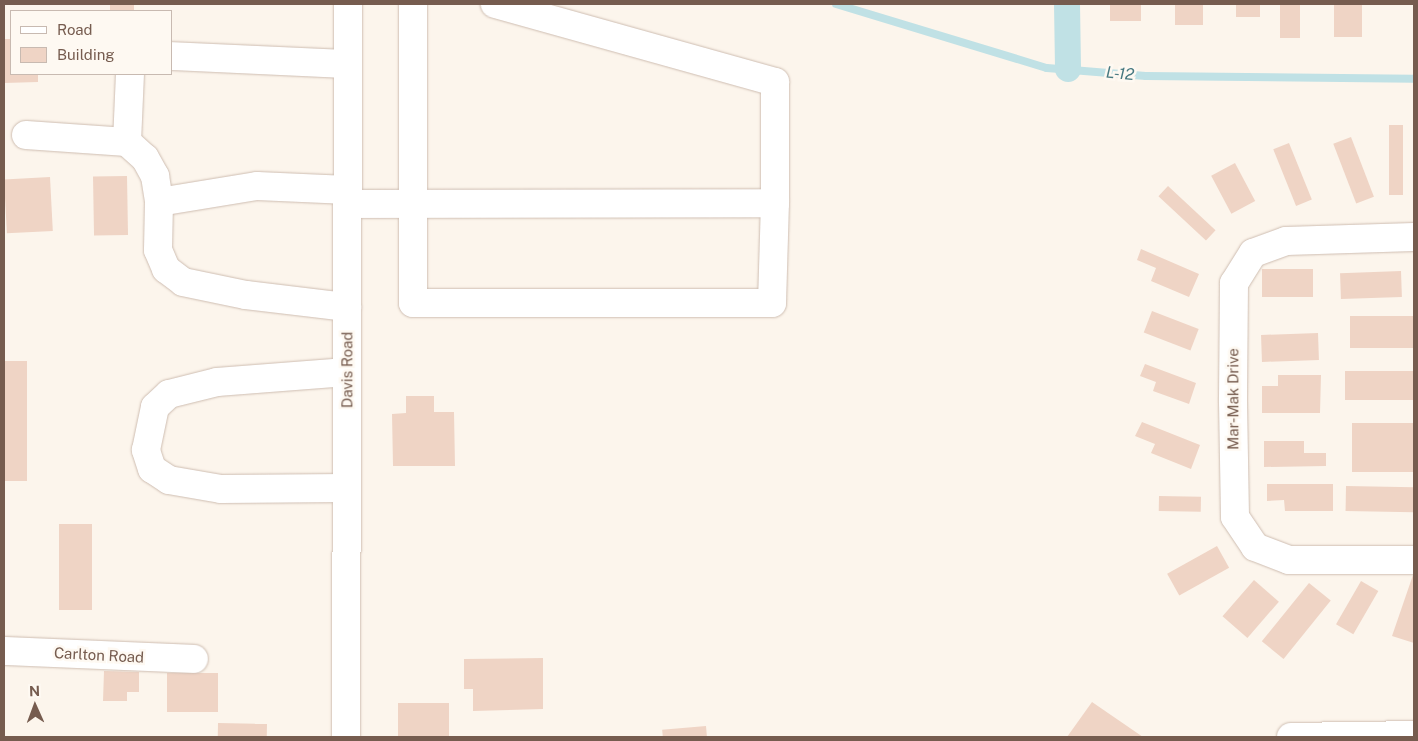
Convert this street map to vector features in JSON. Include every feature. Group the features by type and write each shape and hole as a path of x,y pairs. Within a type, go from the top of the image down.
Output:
{"street":[{"name":"Davis Road","path":"346,737 348,4"},
{"path":"414,4 413,304 772,303 776,82 495,4"},
{"path":"172,56 348,64"},
{"path":"127,142 130,75"},
{"path":"26,135 127,142 145,158 155,176 159,202 158,250 166,269 183,282 246,295 347,307"},
{"path":"159,202 257,186 413,204 775,203"},
{"name":"Mar-Mak Drive","path":"1414,237 1286,241 1253,253 1234,283 1232,402 1235,517 1255,547 1289,560 1414,560"},
{"path":"347,372 217,382 169,394 155,407 146,450 152,469 169,480 221,489 347,488"},
{"name":"Carlton Road","path":"4,651 194,659"},
{"path":"1291,737 1414,734"}],"building":[{"path":"110,4 134,4 134,10 110,10"},
{"path":"1110,4 1141,4 1141,21 1110,21"},
{"path":"1175,4 1203,4 1203,25 1175,25"},
{"path":"1236,4 1260,4 1260,17 1236,17"},
{"path":"1280,4 1300,4 1300,38 1280,38"},
{"path":"1334,4 1362,4 1362,37 1334,37"},
{"path":"4,39 10,39 10,75 38,75 38,82 4,83"},
{"path":"1389,125 1403,125 1403,195 1389,195"},
{"path":"1351,137 1374,197 1356,204 1333,144"},
{"path":"1289,143 1312,200 1296,206 1273,149"},
{"path":"1235,163 1255,201 1231,214 1211,176"},
{"path":"127,176 128,235 94,236 93,177"},
{"path":"50,177 53,231 7,233 4,179"},
{"path":"1168,186 1216,230 1206,241 1158,196"},
{"path":"1141,249 1199,274 1189,297 1151,281 1156,268 1137,260"},
{"path":"1262,269 1313,269 1313,297 1262,297"},
{"path":"1401,271 1402,297 1341,299 1340,273"},
{"path":"1152,311 1199,329 1190,350 1144,332"},
{"path":"1350,316 1414,316 1414,348 1350,348"},
{"path":"1318,333 1319,360 1262,362 1261,335"},
{"path":"4,361 27,361 27,481 4,481"},
{"path":"1145,364 1196,383 1189,404 1153,391 1156,382 1140,376"},
{"path":"1345,371 1414,371 1414,400 1345,400"},
{"path":"1278,375 1321,375 1320,413 1262,413 1262,386 1278,386"},
{"path":"406,396 434,396 434,412 454,412 455,466 393,466 392,414 406,413"},
{"path":"1142,422 1200,445 1191,469 1151,453 1155,444 1135,436"},
{"path":"1352,423 1413,423 1413,472 1352,472"},
{"path":"1264,441 1304,441 1304,453 1326,453 1326,466 1264,467"},
{"path":"1267,484 1333,484 1333,511 1285,511 1284,500 1267,501"},
{"path":"1346,486 1414,487 1414,512 1346,511"},
{"path":"1159,496 1201,497 1201,512 1159,511"},
{"path":"59,524 92,524 92,610 59,610"},
{"path":"1217,546 1229,568 1179,595 1167,574"},
{"path":"1414,572 1414,643 1392,636"},
{"path":"1254,580 1279,602 1247,638 1223,616"},
{"path":"1361,581 1378,591 1353,634 1336,624"},
{"path":"1309,583 1331,601 1284,659 1262,641"},
{"path":"543,658 543,709 473,711 473,689 464,689 464,659"},
{"path":"104,671 139,672 139,692 127,692 127,701 103,701"},
{"path":"167,673 218,673 218,712 167,712"},
{"path":"1092,702 1143,737 1067,737"},
{"path":"398,703 449,703 449,737 398,737"},
{"path":"218,723 267,724 267,737 218,737"},
{"path":"706,726 707,737 663,737 662,730"}],"waterway":[{"name":"L-12","path":"836,4 1047,68 1146,76 1414,79"},
{"path":"1067,4 1068,69"}]}
